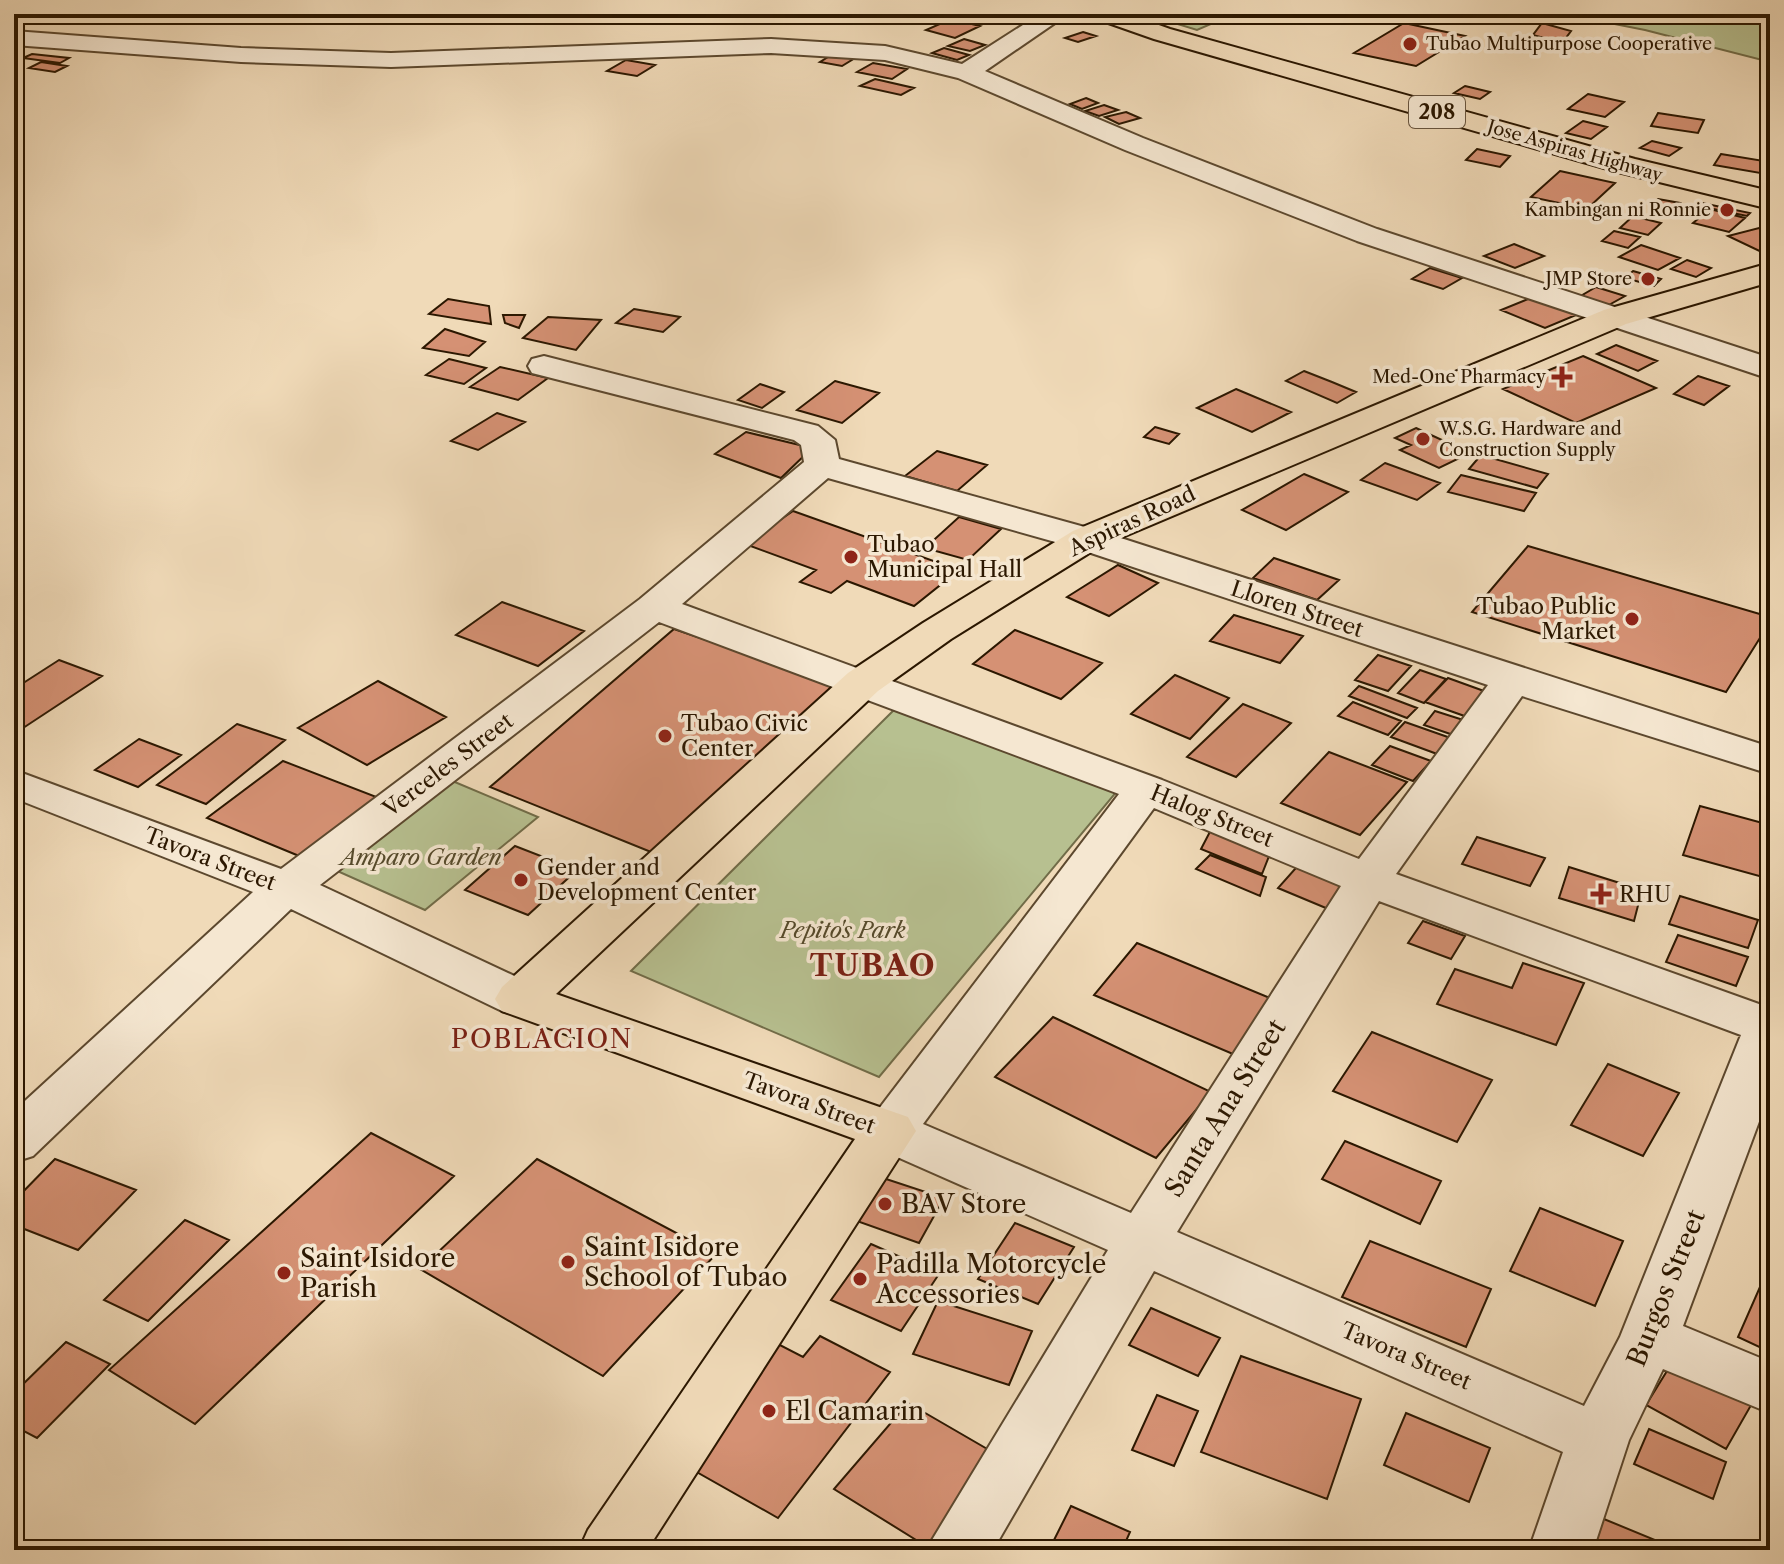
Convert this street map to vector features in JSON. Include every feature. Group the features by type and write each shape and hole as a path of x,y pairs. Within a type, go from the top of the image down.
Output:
{"main road":[{"name":"Jose Aspiras Highway","path":"1105,14 1162,34 1563,148 1703,186 1770,200"},
{"name":"Aspiras Road","path":"520,999 863,682 937,631 1086,539 1615,317 1770,272"},
{"name":"Tavora Street","path":"520,999 889,1131"},
{"path":"611,1550 889,1131"}],"street":[{"path":"966,72 1056,14"},
{"path":"14,38 186,51 391,60 771,46 885,53 966,72 1134,144 1355,230 1770,369"},
{"path":"544,366 806,433 818,440 822,465"},
{"name":"Lloren Street","path":"822,465 1086,539 1770,761"},
{"name":"Verceles Street","path":"14,1142 286,888 654,607 822,465"},
{"name":"Halog Street","path":"654,607 1146,789 1368,880 1770,1026"},
{"name":"Santa Ana Street","path":"958,1550 1142,1242 1368,880 1513,680"},
{"name":"Tavora Street","path":"14,783 286,888 520,999"},
{"path":"889,1131 1146,789"},
{"name":"Burgos Street","path":"1561,1550 1598,1440 1649,1337 1770,1026"},
{"name":"Tavora Street","path":"889,1131 1598,1440"},
{"path":"1649,1337 1770,1388"}],"green space":[{"path":"1145,14 1234,14 1197,30"},
{"path":"1564,14 1770,14 1770,62 1645,30"},
{"name":"Pepito's Park","path":"899,705 1123,784 879,1077 631,971"},
{"name":"Amparo Garden","path":"450,780 538,817 425,910 335,870"}],"building":[{"path":"951,19 980,26 955,38 926,30"},
{"name":"Tubao Multipurpose Cooperative","path":"1404,23 1465,36 1416,66 1354,53"},
{"path":"1542,23 1571,31 1562,43 1533,35"},
{"path":"1083,32 1096,36 1078,42 1065,38"},
{"path":"964,39 985,45 970,51 948,46"},
{"path":"944,48 969,55 957,60 932,53"},
{"path":"32,54 69,58 60,63 23,58"},
{"path":"833,54 855,58 842,66 820,62"},
{"path":"626,60 655,65 637,76 607,71"},
{"path":"41,62 67,66 55,72 29,68"},
{"path":"873,63 907,69 892,79 857,72"},
{"path":"875,79 914,88 901,95 860,86"},
{"path":"1465,86 1490,92 1480,99 1454,93"},
{"path":"1588,94 1624,102 1605,117 1568,109"},
{"path":"1086,98 1098,103 1082,109 1070,104"},
{"path":"1104,105 1118,110 1099,116 1085,111"},
{"path":"1126,112 1140,118 1119,124 1105,117"},
{"path":"1658,113 1704,120 1698,133 1651,126"},
{"path":"1583,121 1607,127 1591,139 1566,133"},
{"path":"1652,141 1681,148 1669,156 1640,148"},
{"path":"1477,149 1510,156 1500,167 1466,160"},
{"path":"1721,154 1770,162 1770,167 1766,174 1714,165"},
{"path":"1560,171 1615,183 1587,209 1531,197"},
{"path":"1658,199 1680,203 1673,211 1651,206"},
{"path":"1702,203 1750,213 1747,216 1699,206"},
{"path":"1710,209 1745,218 1729,232 1693,223"},
{"path":"1633,216 1661,223 1648,235 1620,228"},
{"path":"1759,228 1770,233 1770,256 1728,236"},
{"path":"1614,231 1640,237 1628,248 1602,241"},
{"path":"1514,244 1544,256 1515,268 1484,256"},
{"path":"1641,245 1680,258 1658,270 1619,257"},
{"path":"1687,260 1711,268 1696,277 1671,269"},
{"path":"1430,268 1462,278 1443,289 1412,279"},
{"path":"1633,271 1661,279 1654,286 1625,278"},
{"path":"1596,287 1625,296 1607,306 1579,297"},
{"path":"1533,297 1576,315 1545,328 1501,310"},
{"path":"448,299 489,306 491,324 429,314"},
{"path":"634,309 680,317 663,332 616,323"},
{"path":"503,315 525,315 519,328 505,323"},
{"path":"548,317 601,320 576,350 523,338"},
{"path":"445,329 485,342 469,356 423,348"},
{"path":"1616,345 1657,361 1638,371 1597,354"},
{"path":"1583,356 1656,388 1576,423 1503,389"},
{"path":"449,359 486,368 464,384 426,375"},
{"path":"500,367 548,378 518,400 470,387"},
{"path":"1304,371 1356,392 1337,403 1286,381"},
{"path":"1698,376 1729,386 1704,405 1674,394"},
{"path":"835,381 879,393 842,423 797,410"},
{"path":"760,384 784,392 762,408 738,400"},
{"path":"1236,389 1291,412 1252,432 1197,408"},
{"path":"497,413 525,422 478,450 451,441"},
{"path":"1155,427 1179,434 1169,444 1144,437"},
{"path":"1416,428 1470,453 1439,468 1400,450 1411,445 1395,438"},
{"path":"746,432 812,448 781,478 715,454"},
{"path":"937,451 987,465 957,491 905,476"},
{"path":"1481,455 1548,474 1537,488 1469,469"},
{"path":"1385,463 1440,483 1417,500 1361,480"},
{"path":"1304,474 1348,492 1286,530 1242,510"},
{"path":"1461,475 1536,493 1524,511 1448,492"},
{"name":"Tubao Municipal Hall","path":"793,511 959,570 914,606 847,581 831,593 800,582 816,570 745,544"},
{"path":"959,517 1001,529 968,560 925,548"},
{"name":"Tubao Public Market","path":"1528,546 1770,617 1770,622 1726,692 1472,612"},
{"path":"1274,558 1339,580 1317,600 1253,578"},
{"path":"1118,565 1158,583 1109,616 1067,597"},
{"path":"502,602 584,631 538,666 456,635"},
{"path":"1234,615 1303,636 1280,663 1210,641"},
{"name":"Tubao Civic Center","path":"674,629 835,684 656,854 490,787"},
{"path":"1015,630 1102,663 1061,699 973,664"},
{"path":"1378,655 1411,666 1388,691 1355,680"},
{"path":"59,660 102,676 14,734 14,689"},
{"path":"1420,670 1446,679 1424,703 1398,693"},
{"path":"1175,675 1229,698 1190,739 1131,714"},
{"path":"1448,678 1495,695 1473,719 1425,702"},
{"path":"378,681 446,717 367,765 298,728"},
{"path":"1359,686 1417,708 1407,718 1349,696"},
{"path":"1353,702 1401,721 1388,735 1338,716"},
{"path":"1243,704 1291,723 1236,777 1187,757"},
{"path":"1435,711 1476,724 1465,739 1424,725"},
{"path":"1405,722 1462,742 1448,758 1391,737"},
{"path":"237,724 285,740 206,804 157,785"},
{"path":"139,739 181,755 138,787 95,770"},
{"path":"1390,746 1431,761 1413,781 1372,765"},
{"path":"1329,752 1407,782 1360,835 1281,803"},
{"path":"283,761 379,798 304,858 207,818"},
{"path":"1700,806 1770,825 1770,879 1683,855"},
{"path":"1214,824 1273,846 1262,874 1201,849"},
{"path":"1477,837 1545,858 1530,886 1462,864"},
{"name":"Gender and Development Center","path":"515,846 577,870 528,915 465,890"},
{"path":"1210,855 1266,877 1260,896 1196,869"},
{"path":"1303,860 1357,882 1333,911 1278,888"},
{"name":"RHU","path":"1569,867 1642,890 1634,921 1559,898"},
{"path":"1680,896 1758,920 1748,948 1669,924"},
{"path":"1423,921 1465,936 1451,959 1408,943"},
{"path":"1678,935 1748,957 1736,986 1666,962"},
{"path":"1137,943 1282,1003 1240,1057 1094,995"},
{"path":"1523,963 1584,983 1556,1045 1437,1004 1455,969 1512,988"},
{"path":"1053,1017 1211,1092 1156,1158 995,1077"},
{"path":"1372,1032 1492,1080 1457,1142 1333,1091"},
{"path":"1608,1064 1679,1093 1643,1156 1571,1125"},
{"name":"Saint Isidore Parish","path":"371,1133 454,1176 195,1424 109,1370"},
{"path":"1345,1141 1441,1181 1420,1224 1322,1179"},
{"path":"55,1159 136,1190 78,1250 14,1225 14,1201"},
{"name":"Saint Isidore School of Tubao","path":"537,1159 716,1254 603,1376 420,1269"},
{"path":"880,1177 944,1198 919,1243 854,1220"},
{"path":"1540,1208 1623,1241 1595,1306 1510,1271"},
{"path":"185,1220 229,1240 148,1321 104,1300"},
{"path":"1015,1223 1074,1247 1038,1304 978,1279"},
{"path":"1370,1241 1491,1289 1466,1347 1342,1297"},
{"path":"871,1244 939,1274 901,1331 831,1300"},
{"path":"1767,1271 1770,1272 1770,1352 1738,1337"},
{"path":"938,1301 1032,1331 1009,1385 913,1354"},
{"path":"1151,1308 1220,1338 1198,1376 1129,1345"},
{"path":"820,1336 890,1372 778,1518 679,1462 778,1344 803,1357"},
{"path":"66,1342 110,1364 37,1438 14,1426 14,1393"},
{"path":"1241,1356 1361,1399 1327,1499 1201,1452"},
{"path":"1675,1358 1754,1400 1726,1449 1646,1405"},
{"path":"1157,1395 1198,1411 1174,1466 1132,1450"},
{"path":"908,1403 1001,1457 929,1548 834,1489"},
{"path":"1406,1413 1490,1448 1469,1502 1384,1465"},
{"path":"1649,1429 1726,1462 1713,1499 1634,1464"},
{"path":"1071,1506 1130,1532 1122,1550 1049,1550"},
{"path":"1599,1517 1672,1547 1671,1550 1589,1550"}],"place":[{"name":"Tubao Multipurpose Cooperative","path":"1410,44"},
{"name":"Kambingan ni Ronnie","path":"1727,210"},
{"name":"JMP Store","path":"1648,279"},
{"name":"Med-One Pharmacy","path":"1562,377"},
{"name":"W.S.G. Hardware and Construction Supply","path":"1423,439"},
{"name":"Tubao Municipal Hall","path":"851,557"},
{"name":"Tubao Public Market","path":"1632,619"},
{"name":"Tubao Civic Center","path":"665,736"},
{"name":"Gender and Development Center","path":"521,880"},
{"name":"RHU","path":"1601,894"},
{"name":"BAV Store","path":"885,1204"},
{"name":"Saint Isidore School of Tubao","path":"568,1262"},
{"name":"Saint Isidore Parish","path":"284,1273"},
{"name":"Padilla Motorcycle Accessories","path":"860,1279"},
{"name":"El Camarin","path":"769,1411"}],"district":[{"name":"TUBAO","path":"873,965"},
{"name":"POBLACION","path":"542,1039"}]}
